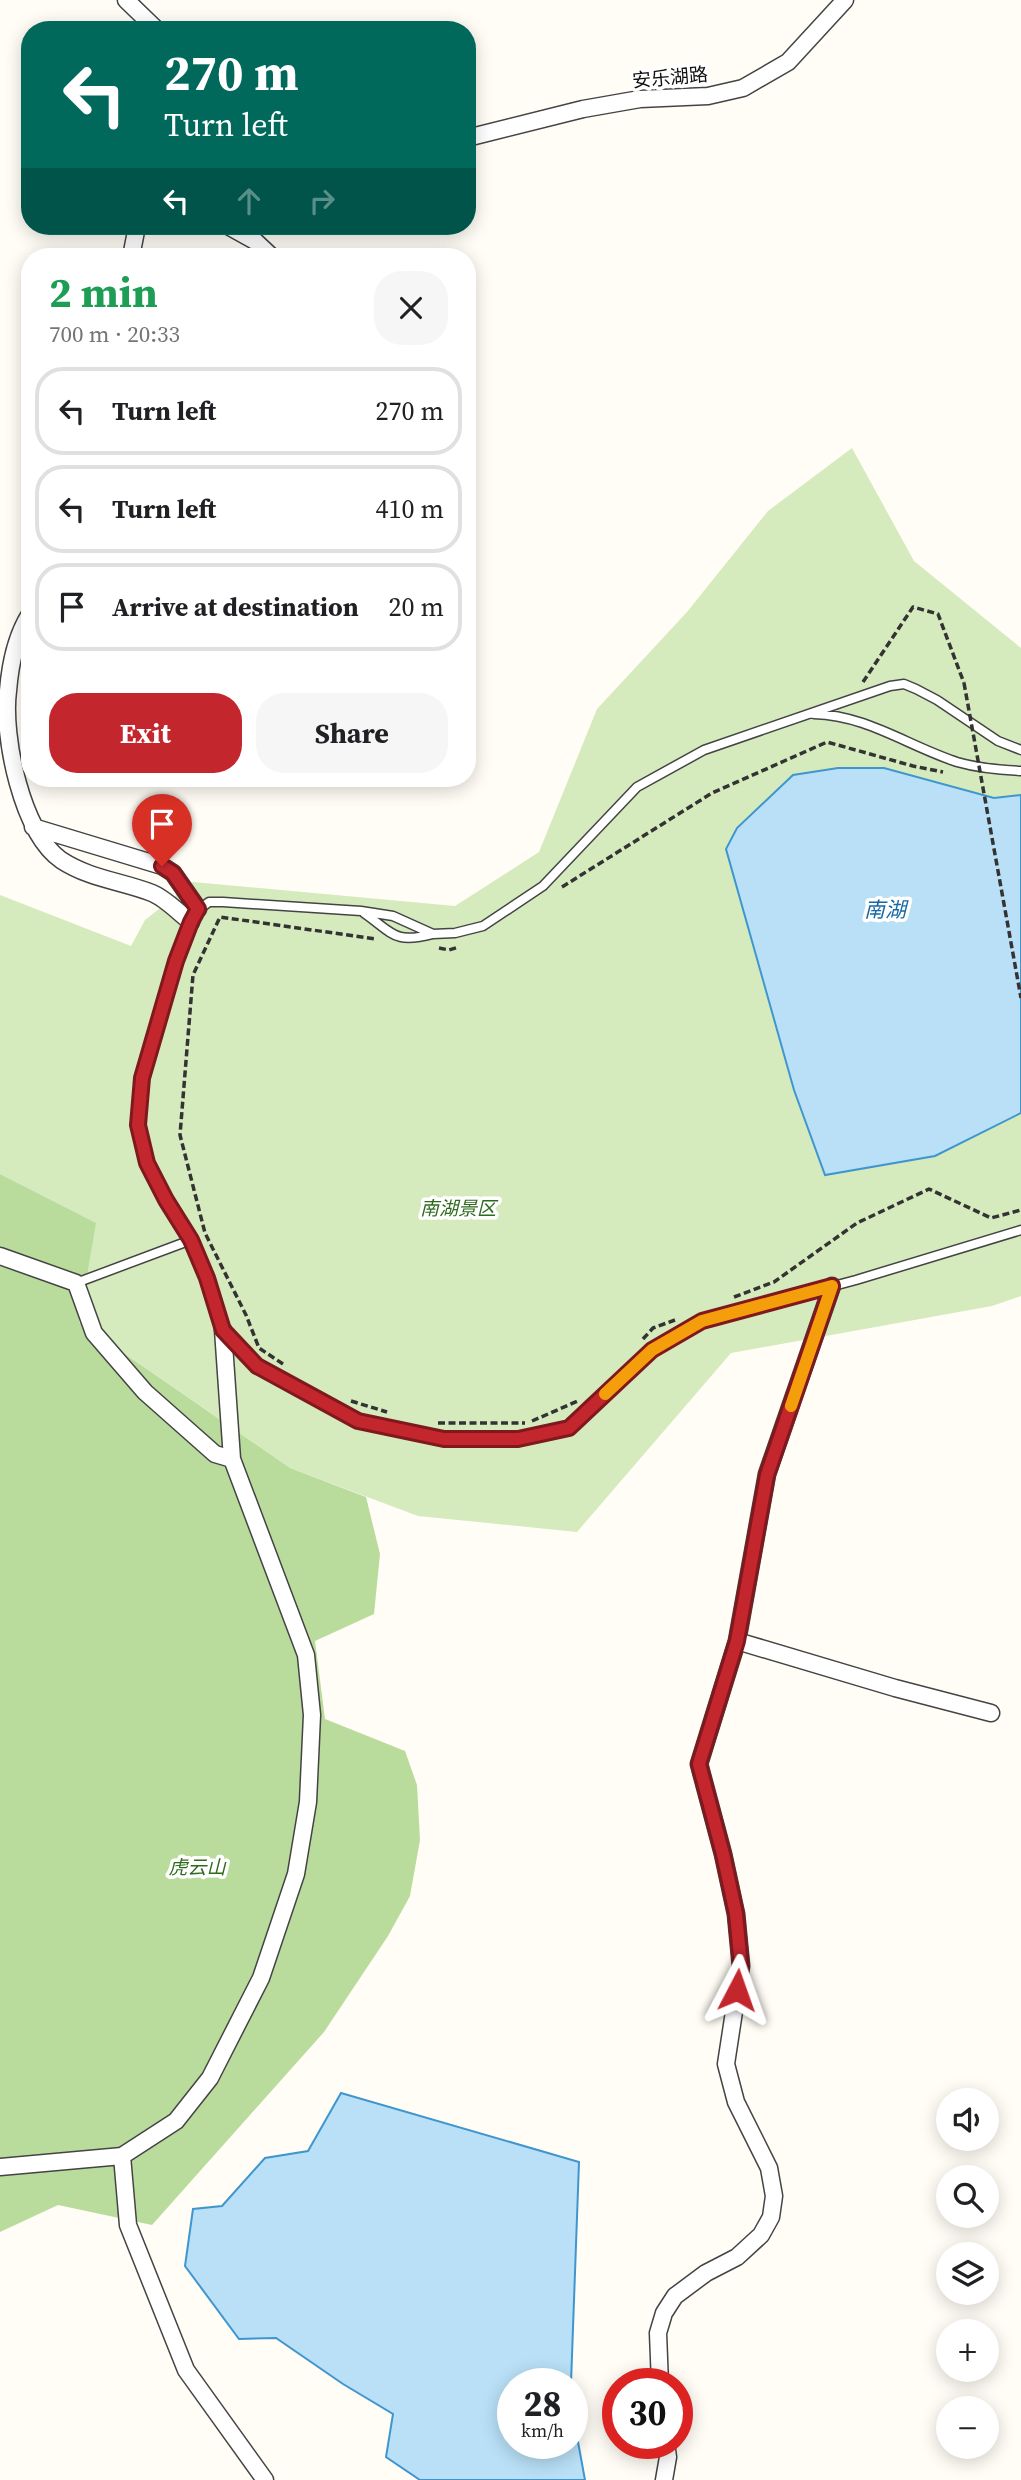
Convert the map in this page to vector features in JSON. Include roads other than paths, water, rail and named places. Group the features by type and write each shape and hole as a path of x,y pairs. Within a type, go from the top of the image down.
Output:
{"street":[{"path":"126,0 148,21"},
{"name":"安乐湖路","path":"476,136 583,109 639,99 708,96 744,88 788,62 845,0"},
{"path":"244,235 262,248"},
{"path":"21,629 7,653 7,694 10,740 18,785 33,827 59,859 91,876 154,894 194,915"},
{"path":"33,827 162,866 173,873 194,915"},
{"path":"0,1256 76,1283 94,1333 145,1392 215,1454 232,1459"},
{"path":"660,2368 659,2333 664,2313 675,2296 706,2273 737,2257 761,2235 771,2217 774,2196 769,2168 736,2102 726,2064 741,1966 731,1890 699,1764 737,1641 767,1475 832,1286"},
{"path":"0,2166 122,2156 176,2121 210,2078 261,1978 296,1874 309,1802 312,1715 306,1655 232,1459 223,1330"},
{"path":"737,1641 990,1713"},
{"path":"122,2156 128,2225 186,2370 265,2480"},
{"path":"664,2480 668,2459"}],"lane":[{"path":"361,911 394,936 410,940 483,926 543,887 637,787 704,750 890,686 904,684 937,700 998,741 1021,750"},
{"path":"808,714 843,717 872,726 956,762 993,770 1021,771"},
{"path":"433,934 393,916 361,911 209,902 194,915 176,961 142,1078 138,1125 147,1163 191,1240 207,1278 223,1330 257,1366 358,1421 444,1439 518,1439 569,1428 652,1350 702,1321 1021,1230"},
{"path":"76,1283 191,1240"}],"water":[{"name":"南湖","path":"838,768 884,768 994,798 1021,795 1021,1113 935,1156 825,1175 794,1090 726,849 737,828 793,775"},
{"path":"341,2093 579,2162 572,2368 497,2368 497,2459 581,2459 585,2480 420,2480 386,2457 393,2414 276,2338 239,2339 185,2266 193,2209 222,2206 265,2158 308,2151"}],"park label":[{"name":"南湖景区","path":"458,1208"},
{"name":"虎云山","path":"197,1867"}]}
